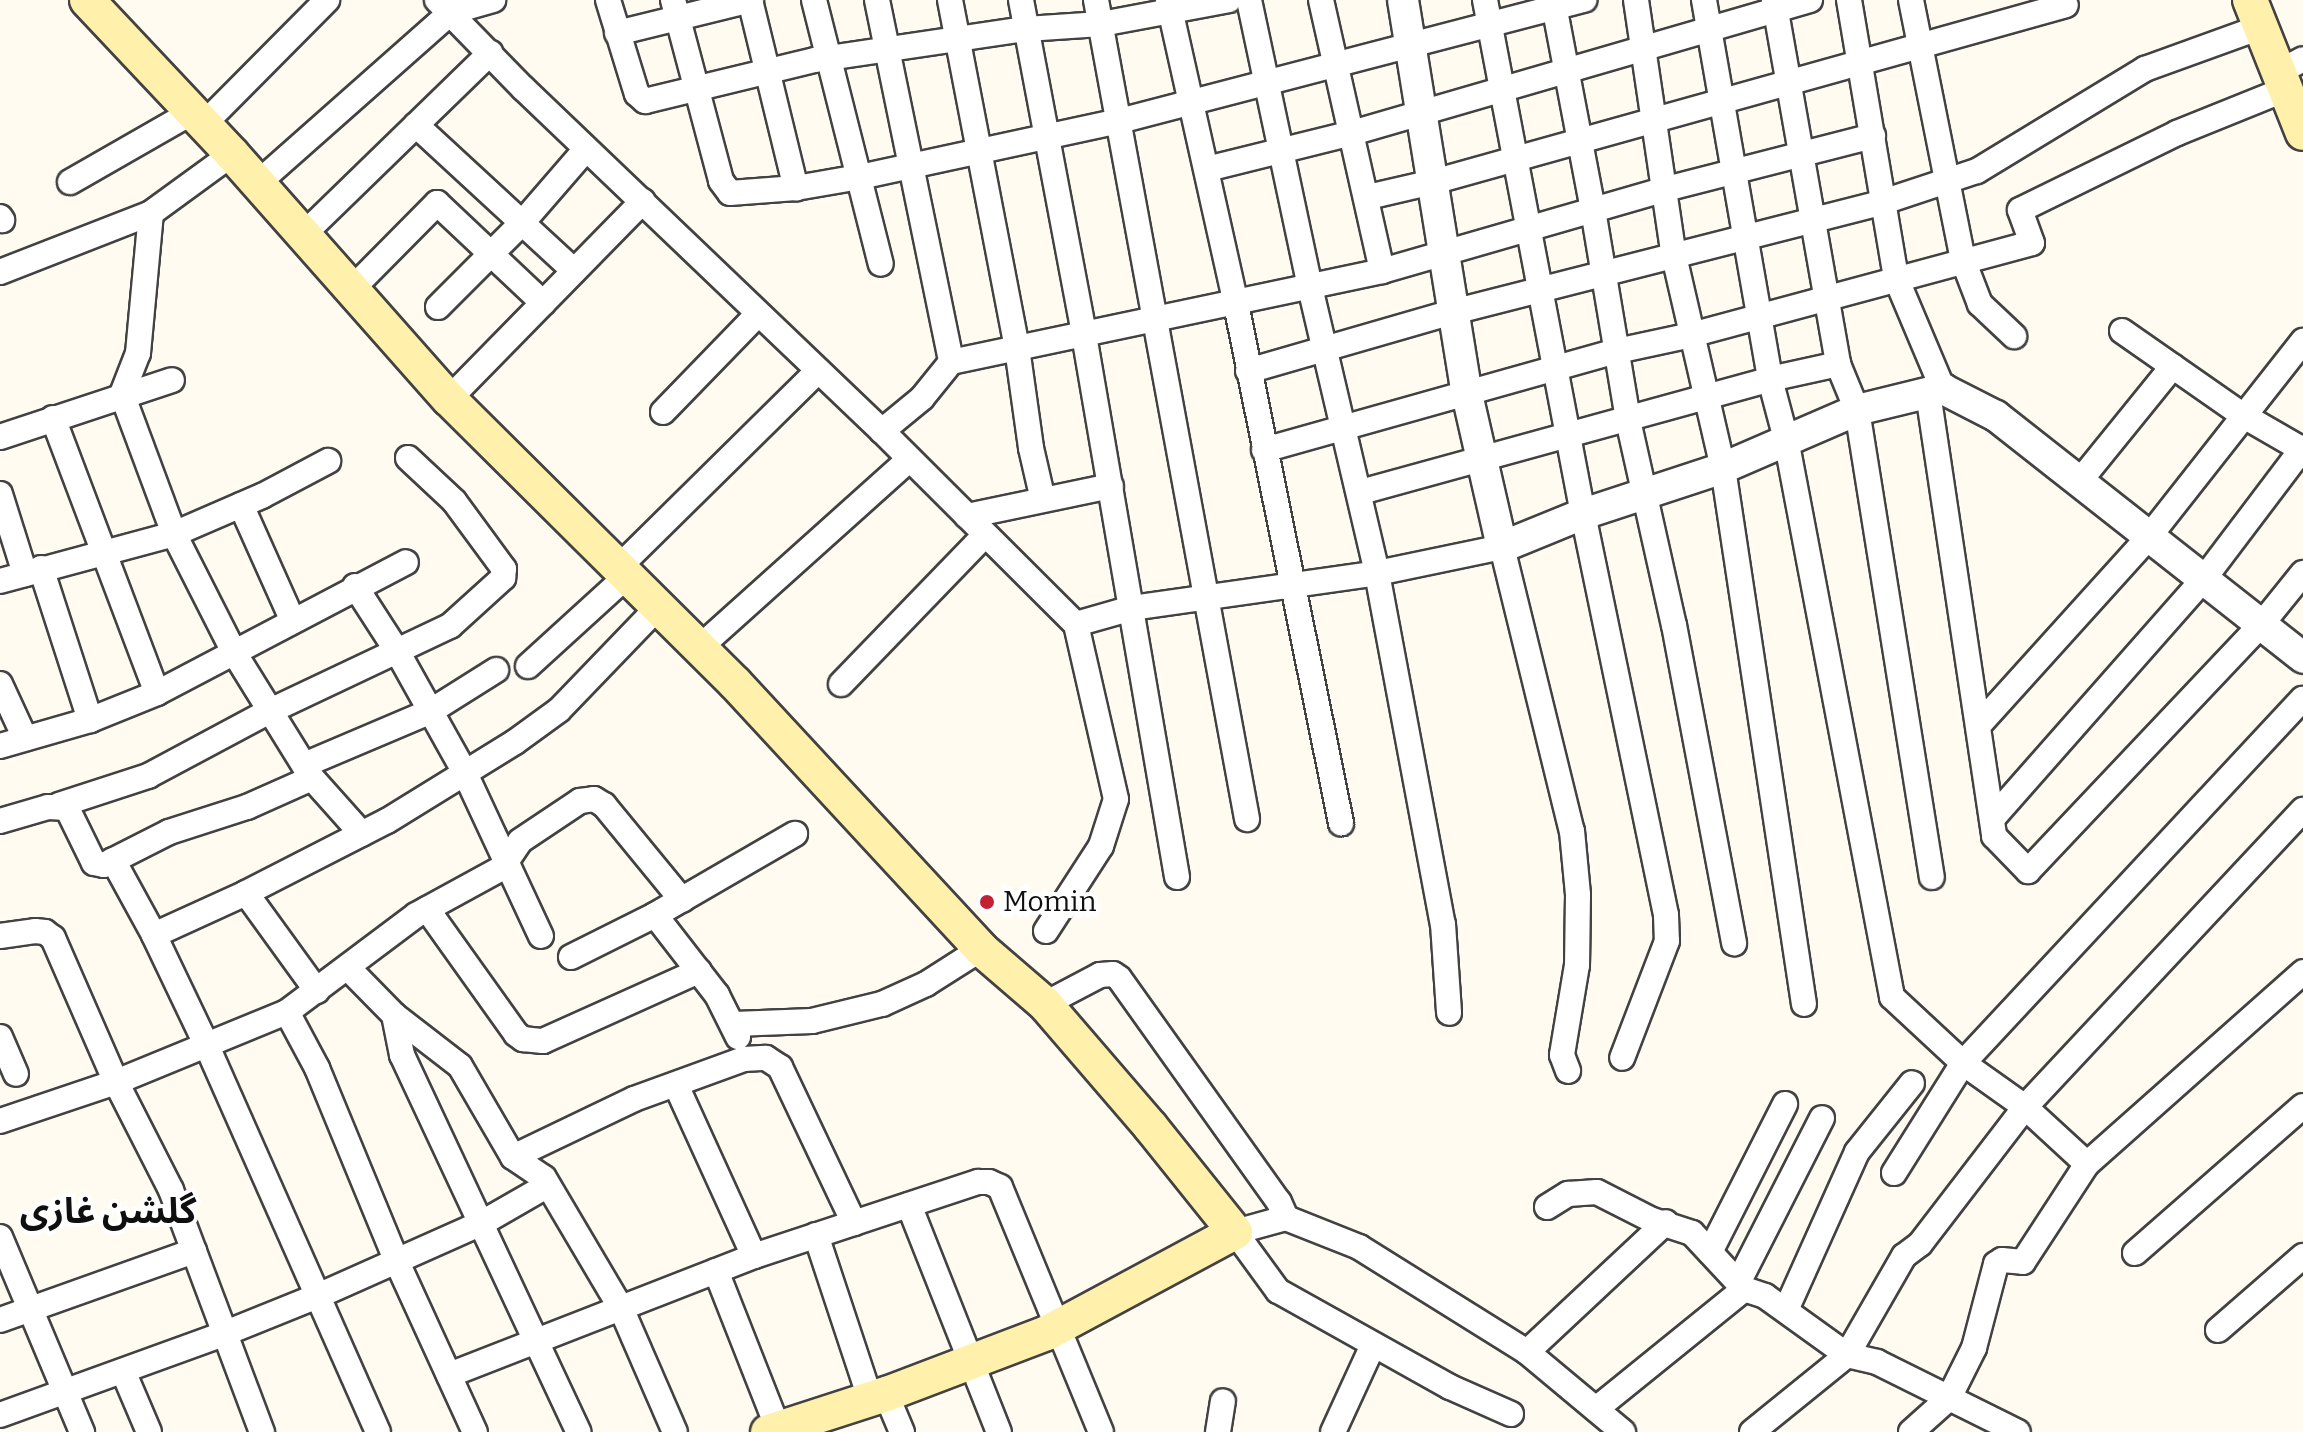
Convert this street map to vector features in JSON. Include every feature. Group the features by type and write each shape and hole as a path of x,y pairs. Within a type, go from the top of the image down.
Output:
{"main road":[{"path":"87,0 232,154 449,399 699,648 981,949 1045,1004 1150,1126 1235,1232 1058,1327 969,1363 786,1428"},
{"path":"2256,14 2289,73 2303,133"}],"street":[{"path":"70,182 198,118 327,0"},
{"path":"258,183 444,6 493,0"},
{"path":"608,0 641,99 828,58 1026,29 1098,12 1229,0"},
{"path":"617,33 675,9 750,0 796,188"},
{"path":"814,0 881,264"},
{"path":"877,0 951,362"},
{"path":"950,0 1043,500"},
{"path":"1021,0 1111,486 1177,877"},
{"path":"1249,0 1279,151 1324,349 1361,492 1377,573 1443,924 1449,1013"},
{"path":"1321,0 1368,197 1382,271"},
{"path":"1403,0 1467,394 1572,831 1578,895 1577,965 1562,1055 1568,1071"},
{"path":"675,9 726,190 730,193 796,188 860,177 1119,121 1410,44 1488,12 1585,0"},
{"path":"1636,0 1674,256 1723,468 1804,1004"},
{"path":"1704,0 1770,379 1786,439 1892,997 1963,1063 2025,1107 2087,1164"},
{"path":"1207,169 1352,133 1421,111 1567,73 1642,46 1709,29 1774,5 1810,0"},
{"path":"1849,0 1896,278 1936,391 1994,836 2028,871 2261,625 2303,573"},
{"path":"1911,0 1963,260 1980,304 2014,336"},
{"path":"1554,4 1628,420 1734,943"},
{"path":"1774,5 1838,364 1857,410 1932,877"},
{"path":"1368,197 1580,142 2066,5"},
{"path":"444,6 586,149 882,431 1076,624 1116,799 1101,846 1046,931"},
{"path":"1169,6 1236,304 1341,823"},
{"path":"1098,12 1247,819"},
{"path":"1488,12 1583,514 1666,915 1667,941 1622,1058"},
{"path":"1248,371 1453,312 1883,202 1977,171 2145,69 2256,14"},
{"path":"304,234 490,53"},
{"path":"1264,450 1617,351 1691,335 2032,243 2020,210 2177,133 2289,73"},
{"path":"416,125 574,271"},
{"path":"882,431 922,398 951,362 1382,271 1662,190 1873,136"},
{"path":"438,307 522,223 586,149"},
{"path":"0,272 151,213 232,154"},
{"path":"449,399 643,201"},
{"path":"352,289 437,203 543,303"},
{"path":"151,213 138,353 122,394 174,534 235,654 268,712 308,772 362,834"},
{"path":"663,412 758,314"},
{"path":"1992,819 2203,580 2303,449 2244,416 2122,331"},
{"path":"1978,726 2148,538 2303,341"},
{"path":"1361,492 1770,379 1838,364"},
{"path":"2079,482 2173,366"},
{"path":"528,666 818,371"},
{"path":"0,437 122,394 172,380"},
{"path":"1076,624 1132,608 1377,573 1502,547 1583,514 1723,468 1857,410 1936,391 1996,416 2303,658"},
{"path":"53,418 157,693"},
{"path":"0,821 148,776 268,712 450,626 504,573 454,501 408,458"},
{"path":"699,648 910,459"},
{"path":"0,581 174,534 241,505 328,461"},
{"path":"967,516 1111,486"},
{"path":"0,494 90,720"},
{"path":"241,505 292,619"},
{"path":"841,684 985,535"},
{"path":"0,746 90,720 157,693 235,654 292,619 406,562"},
{"path":"355,586 397,651 464,771 541,936"},
{"path":"154,935 246,893 362,834 515,742 559,710 658,607"},
{"path":"59,805 67,808 94,863 104,865 169,832 247,807 308,772 431,711 496,670"},
{"path":"0,684 25,738"},
{"path":"1894,1173 1963,1063 2303,699"},
{"path":"0,1121 116,1082 287,1012 427,909 508,863 520,841 580,801 594,799 604,805 682,900"},
{"path":"1752,1432 1847,1355 1904,1256 1920,1244 2025,1107 2303,810"},
{"path":"571,957 655,915 795,834"},
{"path":"113,860 154,935 207,1046 320,1295 378,1432"},
{"path":"246,893 317,991"},
{"path":"427,909 516,1034 523,1039 543,1041 699,971"},
{"path":"655,915 699,971 734,1024 744,1059"},
{"path":"0,936 35,931 45,932 53,938 116,1082 171,1190 262,1432"},
{"path":"734,1024 812,1021 882,1004 926,984 981,949"},
{"path":"349,969 394,1015 460,1066 513,1157 548,1185 621,1308 675,1432"},
{"path":"1911,1432 1949,1398 1974,1348 1996,1264 2002,1260 2023,1262 2087,1164 2303,972"},
{"path":"1045,1004 1100,975 1119,978 1279,1202 1286,1218"},
{"path":"287,1012 317,1068 397,1262 475,1432"},
{"path":"394,1015 402,1055 579,1432"},
{"path":"0,1037 16,1074"},
{"path":"513,1157 634,1099 744,1059 766,1058 780,1067 854,1223"},
{"path":"1786,1310 1857,1152 1912,1083"},
{"path":"676,1085 754,1256"},
{"path":"1710,1252 1785,1104"},
{"path":"2135,1253 2303,1106"},
{"path":"1596,1409 1741,1286 1822,1118"},
{"path":"449,1375 754,1256 978,1182 1000,1187 1101,1432"},
{"path":"0,1415 226,1333 320,1295 482,1223 548,1185"},
{"path":"1547,1207 1568,1194 1597,1192 1652,1220 1666,1222 1692,1233 1741,1286 1765,1296 1847,1355 1877,1362 2018,1432"},
{"path":"909,1205 969,1363 999,1432"},
{"path":"1511,1414 1450,1387 1278,1291 1235,1232 1286,1218 1359,1247 1527,1352 1623,1432"},
{"path":"1527,1352 1666,1222"},
{"path":"816,1235 878,1396 902,1432"},
{"path":"0,1237 82,1432"},
{"path":"0,1320 194,1251"},
{"path":"2218,1330 2303,1256"},
{"path":"716,1271 786,1428"},
{"path":"1333,1432 1373,1345"},
{"path":"123,1371 149,1432"},
{"path":"1218,1432 1223,1401"}],"place":[{"name":"Momin","path":"987,902"}],"district":[{"name":"گلشن غازی","path":"108,1212"}]}
